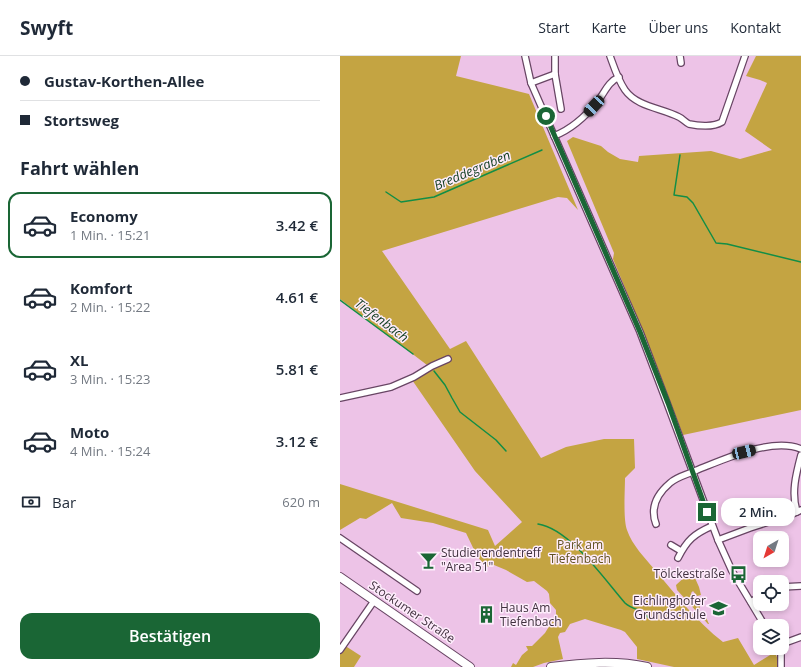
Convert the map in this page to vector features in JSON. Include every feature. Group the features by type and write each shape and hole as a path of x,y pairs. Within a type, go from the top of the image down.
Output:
{"main road":[{"name":"Stockumer Straße","path":"340,577 470,667"},
{"path":"551,667 598,664 627,664 647,667"}],"street":[{"path":"525,56 531,83 640,332 668,403 712,526 732,570 761,619"},
{"path":"555,56 555,74 561,109"},
{"path":"610,56 625,90 641,102 680,117 687,123 698,125 715,125 721,123 724,119 730,97 745,56"},
{"path":"680,56 681,63"},
{"path":"531,83 555,74"},
{"path":"554,136 571,128 578,122 598,101 611,82 619,77"},
{"path":"340,398 391,388 448,359"},
{"path":"656,524 654,506 659,495 663,489 682,475 692,473 744,452 764,448 793,446 801,450"},
{"path":"718,540 799,511 794,501 795,485 801,456"},
{"path":"678,558 689,540 697,533 712,526"},
{"path":"340,538 417,591"},
{"path":"671,545 681,551"},
{"path":"789,587 801,586"},
{"path":"340,650 342,643 374,601"},
{"path":"789,641 801,637"},
{"path":"781,655 781,667"}],"green space":[{"name":"Park am Tiefenbach","path":"340,56 461,56 456,76 529,94 578,210 567,198 558,197 382,251 450,349 466,341 541,458 566,447 604,439 634,439 635,468 625,478 625,512 627,530 635,546 679,598 713,634 723,642 738,638 754,665 770,655 776,655 778,660 777,667 674,667 637,659 637,647 625,632 585,619 570,624 565,632 560,633 558,637 563,659 533,667 511,667 513,663 516,665 522,655 528,650 526,646 532,646 545,633 556,615 556,610 550,603 549,594 547,591 534,581 527,582 494,565 486,567 477,556 466,533 433,523 401,518 392,503 366,519 360,518 340,530 340,484 488,530 495,546 522,522 475,471 410,377 427,365 340,299"},
{"path":"756,56 801,56 801,410 683,435 649,346 613,259 614,253 567,141 573,137 601,146 620,159 638,162 639,156 711,151 740,159 772,150 745,131 767,83 746,76"},
{"path":"699,571 695,578 701,595 697,596 693,591 691,593 700,606 699,611 704,615 709,624 677,590 676,585 688,574"},
{"path":"344,647 347,647 361,656 354,667 340,667 340,652"}],"waterway":[{"name":"Breddegraben","path":"386,192 401,202 434,197 542,150"},
{"name":"Breddegraben","path":"680,155 674,195 687,197 693,203 716,243 727,244 801,262"},
{"name":"Tiefenbach","path":"340,300 413,354"},
{"name":"Tiefenbach","path":"434,371 445,385 460,412 496,440 506,451"},
{"name":"Tiefenbach","path":"538,524 550,528 562,535 574,545 586,556 625,603 642,612 650,619"}],"place":[{"name":"Studierendentreff \"Area 51\"","path":"428,560"},
{"name":"Tölckestraße","path":"738,574"},
{"name":"Eichlinghofer Grundschule","path":"719,608"},
{"name":"Haus Am Tiefenbach","path":"487,615"}],"route":[{"path":"546,116 640,332 668,403 707,512"}]}
